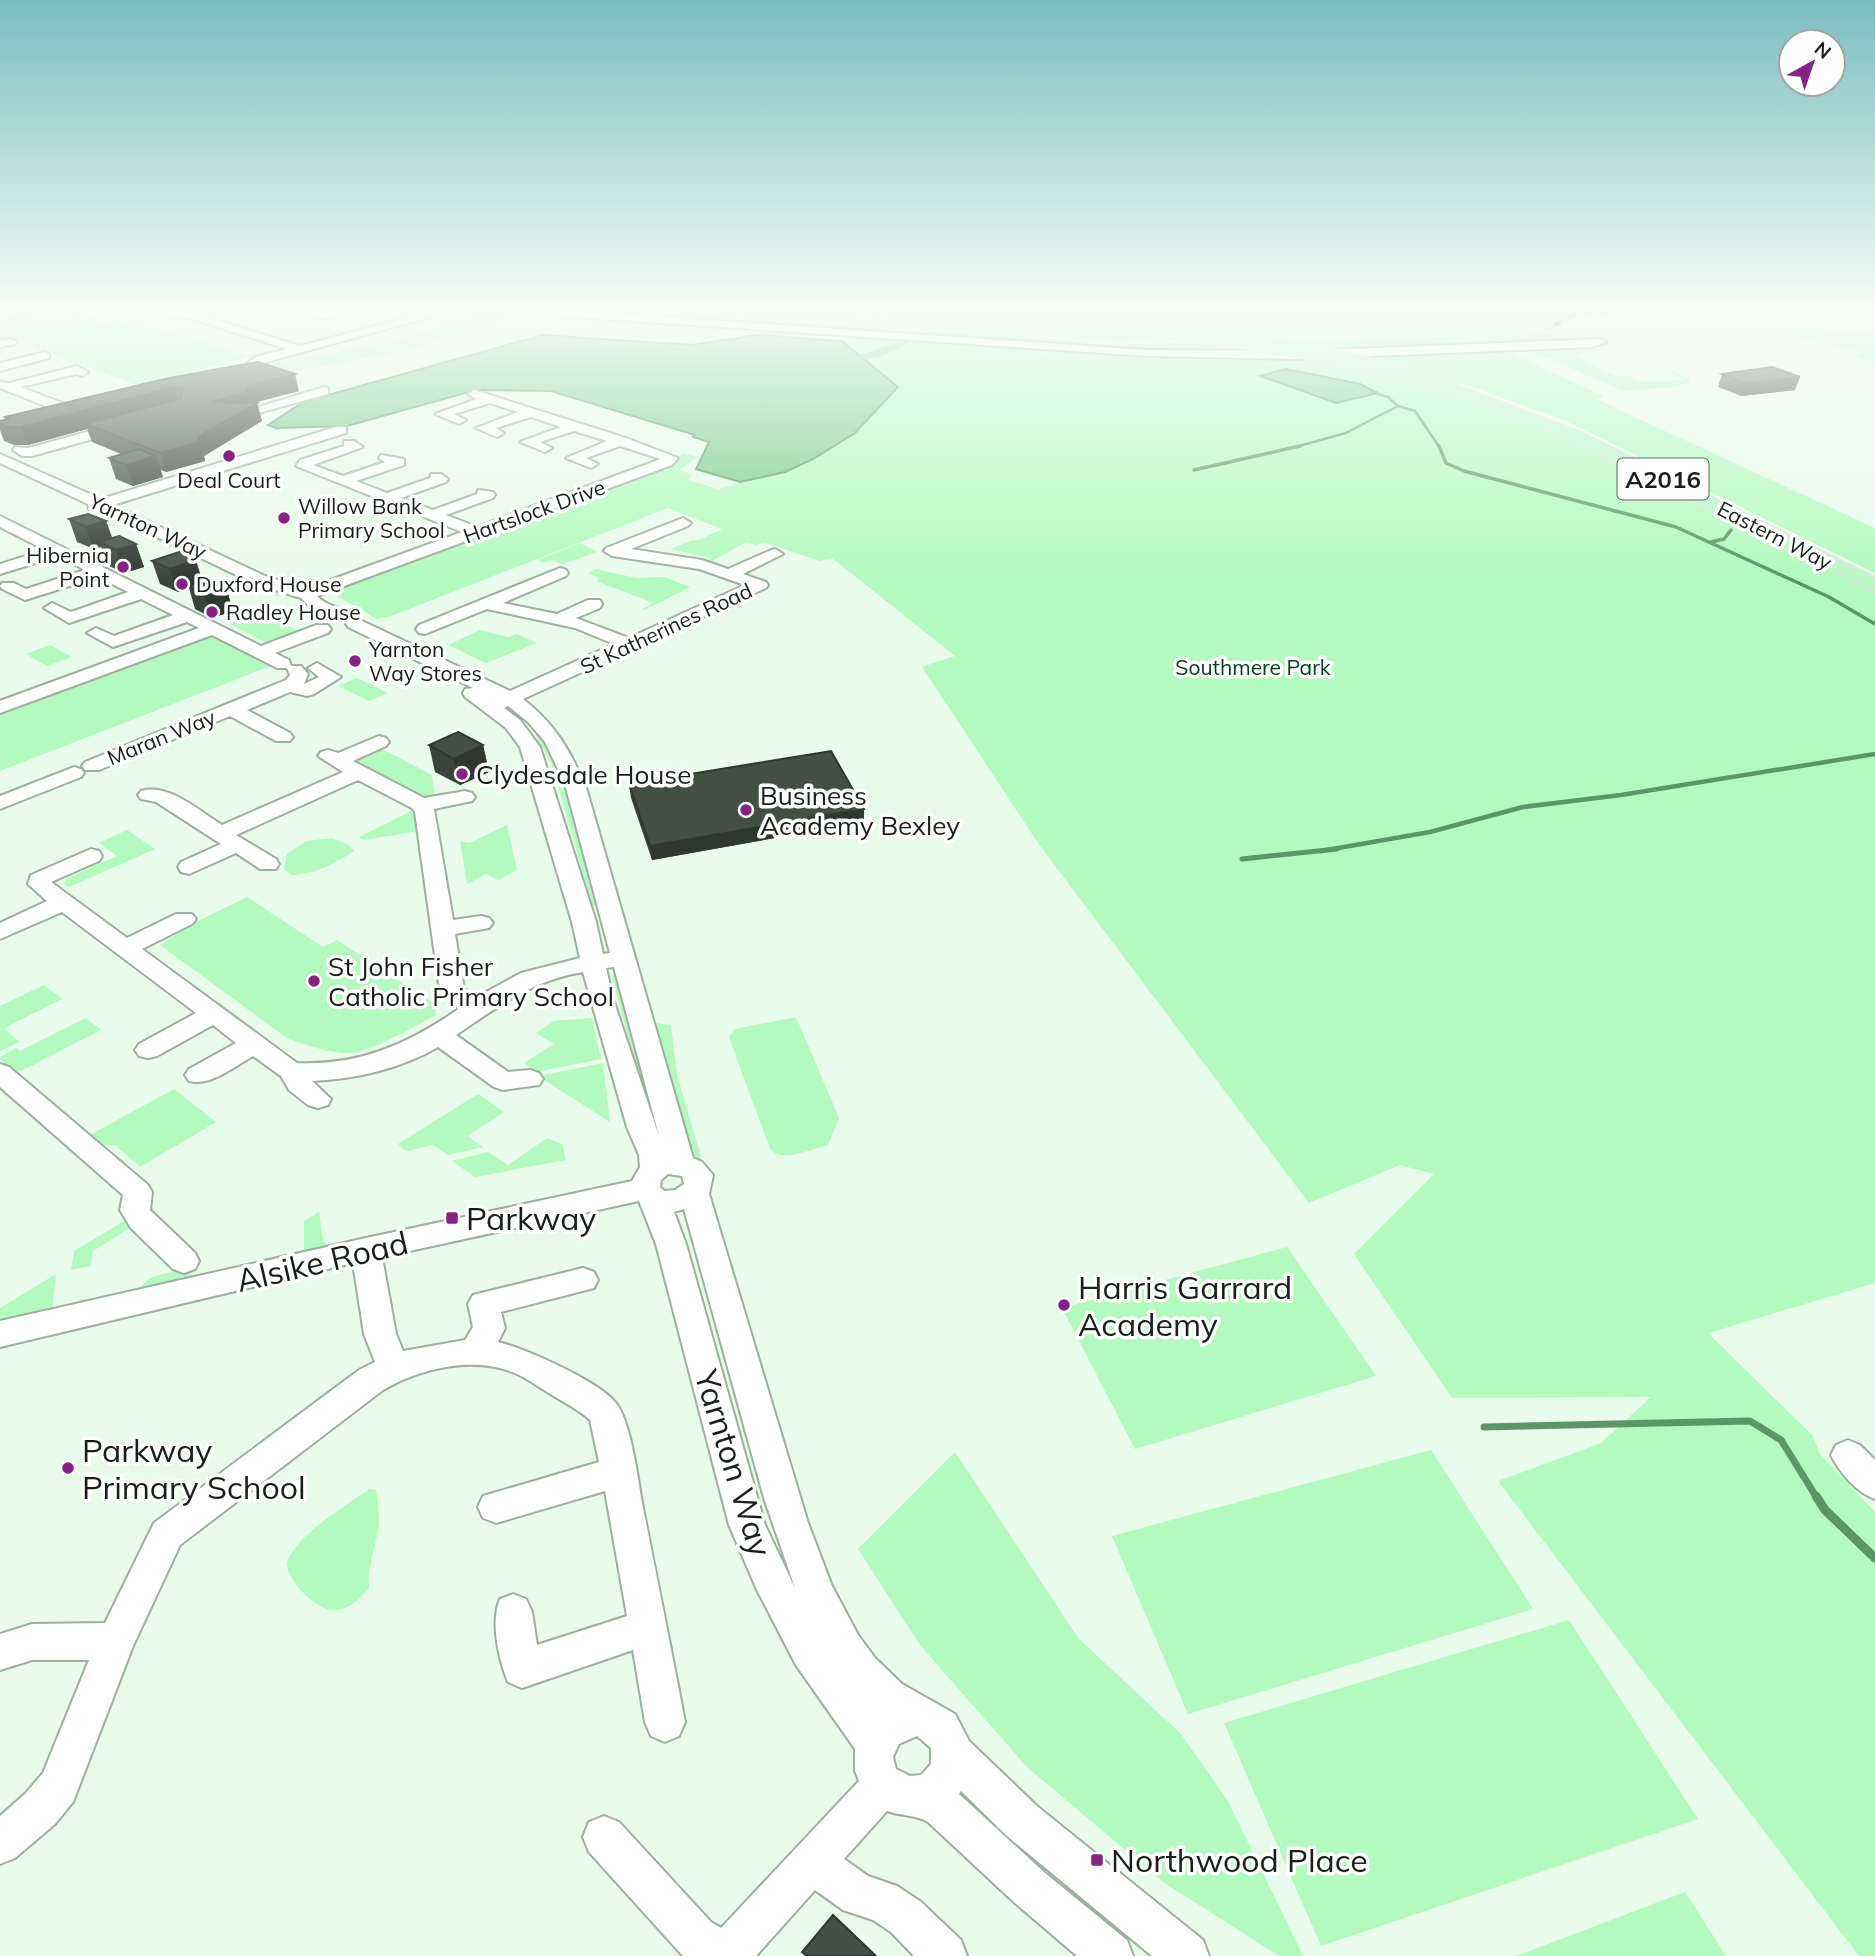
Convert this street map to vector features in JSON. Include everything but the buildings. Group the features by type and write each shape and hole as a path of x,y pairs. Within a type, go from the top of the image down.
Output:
{"main road":[{"name":"Eastern Way","path":"1485,398 1577,436 1875,586"},
{"name":"Eastern Way","path":"1495,398 1587,434 1875,577"},
{"path":"84,407 44,417 65,410 84,407"}],"street":[{"path":"36,398 65,410"},
{"path":"258,409 297,398"},
{"path":"459,420 441,414 491,399"},
{"name":"Hartslock Drive","path":"296,599 667,462 671,458 491,399"},
{"path":"497,433 483,428 532,412"},
{"path":"20,450 27,453 133,424"},
{"path":"545,449 527,442 576,426"},
{"path":"91,506 341,430"},
{"name":"Hartslock Drive","path":"591,464 573,458 621,441"},
{"path":"349,444 356,447 304,463 303,466 477,532"},
{"name":"Yarnton Way","path":"0,458 91,506"},
{"path":"343,481 399,463 386,458"},
{"name":"Yarnton Way","path":"0,469 91,506 296,599 335,624 502,702 545,729 569,769 624,958 666,1183 671,1244 747,1525 769,1578 810,1652 875,1744 873,1766 883,1785"},
{"path":"387,498 442,479 436,477"},
{"path":"433,515 488,495 483,493"},
{"path":"0,522 260,652 290,673"},
{"name":"St Katherines Road","path":"502,702 761,585 702,565 612,551 683,523"},
{"path":"0,537 19,531"},
{"path":"0,569 58,551"},
{"path":"729,574 775,554"},
{"path":"8,586 25,595 99,571"},
{"path":"425,629 560,573"},
{"path":"52,608 69,618 142,593"},
{"path":"485,604 580,624 631,645"},
{"path":"557,620 594,604"},
{"path":"96,633 113,642 187,616"},
{"path":"260,652 335,624"},
{"path":"0,707 213,629"},
{"name":"Maran Way","path":"0,803 231,709 290,673 298,689 307,690 332,677 317,668"},
{"name":"Yarnton Way","path":"502,702 513,724 530,747 584,922 601,999 653,1155 666,1183 801,1560 841,1644 887,1698 916,1716 934,1722 947,1736 953,1754 1023,1822 1187,1956"},
{"name":"Maran Way","path":"231,709 283,737"},
{"path":"379,742 332,758 421,805 427,816 452,992 475,1007"},
{"path":"189,867 229,839 359,772"},
{"path":"148,795 162,797 268,864"},
{"path":"421,805 465,797"},
{"path":"92,856 39,880 39,884 291,1071 298,1084 318,1099"},
{"path":"0,932 65,902"},
{"path":"126,948 184,919"},
{"path":"442,929 481,923"},
{"path":"291,1071 315,1073 377,1062 438,1035 475,1007 536,976 624,958"},
{"path":"148,1049 214,1014"},
{"path":"438,1035 503,1081 530,1079"},
{"path":"198,1075 255,1044"},
{"path":"0,1073 138,1192 135,1210 141,1220 184,1261"},
{"name":"Alsike Road","path":"0,1334 666,1183"},
{"path":"366,1249 380,1334 394,1366"},
{"path":"475,1352 489,1328 484,1304 583,1280"},
{"path":"0,1843 40,1809 58,1787 117,1641 167,1534 371,1380 394,1366 434,1355 475,1352 500,1355 529,1364 594,1403 605,1413 619,1472 665,1722"},
{"path":"1848,1455 1875,1485"},
{"path":"496,1507 619,1472"},
{"path":"513,1612 522,1669 649,1627"},
{"path":"0,1652 32,1642 117,1641"},
{"path":"875,1744 891,1723 904,1717 916,1716"},
{"path":"604,1837 695,1938 726,1956 883,1785 896,1794 911,1798 923,1796 936,1790 945,1780 951,1768 953,1754"},
{"path":"923,1796 943,1807 1030,1888 1111,1956"},
{"path":"814,1863 858,1895 881,1900 906,1917 945,1956"}],"green space":[{"name":"Southmere Park","path":"881,398 1481,398 1531,419 1875,590 1875,1283 1708,1333 1813,1436 1820,1454 1875,1512 1875,1956 1859,1956 1498,1481 1601,1443 1651,1397 1452,1398 1354,1254 1434,1174 1400,1165 1309,1203 1038,843 922,667 955,656 832,558 820,561 763,542 757,545 746,542 712,561 730,568 727,569 706,562 711,558 670,549 697,541 722,529 668,508 391,616 377,619 337,596 344,587 669,465 683,453 697,457 680,470 692,474 689,480 718,489 785,472"},
{"path":"1504,398 1600,398 1598,400 1875,528 1875,573 1566,421"},
{"path":"101,509 285,593 277,596 111,519 97,510"},
{"path":"580,543 597,552 563,564 538,560"},
{"path":"596,569 636,578 664,577 690,587 645,610 642,609 653,603 596,581 600,579 589,573"},
{"path":"261,613 299,631 267,643 230,624"},
{"path":"480,630 508,637 517,634 537,643 486,663 448,645"},
{"path":"207,633 271,666 0,771 0,710"},
{"path":"50,645 72,657 47,666 26,654"},
{"path":"357,678 388,693 369,701 338,686"},
{"path":"529,721 561,764 603,904 592,906 553,768"},
{"path":"380,748 432,775 435,798 422,796 358,761 365,754"},
{"path":"411,811 419,823 418,831 364,840 359,837"},
{"path":"507,825 517,870 498,880 486,874 467,884 460,841 470,843"},
{"path":"127,830 155,849 69,887 64,884 67,878 117,856 99,843"},
{"path":"332,838 348,844 354,851 309,873 291,875 284,869 287,854 306,841"},
{"path":"247,897 323,947 337,940 435,1004 436,1015 371,1048 343,1053 319,1048 287,1038 160,945 196,922"},
{"path":"618,971 657,1108 648,1108 611,975"},
{"path":"44,985 62,999 4,1028 19,1042 0,1051 0,1006"},
{"path":"796,1017 839,1118 828,1145 797,1154 782,1155 770,1149 729,1037 735,1029"},
{"path":"86,1018 101,1030 23,1070 14,1072 0,1059 16,1048 20,1051"},
{"path":"592,1018 601,1059 536,1072 524,1063 554,1044 536,1033 554,1021"},
{"path":"654,1023 671,1025 677,1075 703,1163 687,1151"},
{"path":"603,1063 610,1122 538,1076"},
{"path":"174,1089 216,1122 140,1167 115,1145 98,1145 88,1136"},
{"path":"478,1094 504,1112 467,1136 483,1147 448,1155 433,1145 406,1151 398,1144"},
{"path":"547,1138 562,1144 566,1160 475,1177 452,1161 488,1152 508,1165"},
{"path":"319,1212 323,1241 332,1247 314,1252 304,1251 304,1221"},
{"path":"126,1220 130,1224 128,1229 93,1251 91,1266 71,1270 74,1251"},
{"path":"1287,1247 1376,1376 1135,1449 1062,1308"},
{"path":"181,1270 196,1277 141,1289 152,1277"},
{"path":"56,1274 52,1312 0,1324 0,1308"},
{"path":"1431,1450 1533,1609 1188,1714 1112,1536"},
{"path":"955,1452 1078,1638 1181,1734 1228,1801 1303,1956 1279,1956 1163,1882 1027,1767 920,1645 858,1549"},
{"path":"369,1489 376,1490 379,1521 369,1588 350,1606 327,1609 302,1592 290,1575 288,1560 312,1530"},
{"path":"1569,1620 1698,1819 1321,1946 1224,1723"},
{"path":"1685,1892 1726,1956 1516,1956"}],"shaded area":[{"path":"316,398 446,398 347,426 276,428 268,425 303,402"},
{"path":"575,398 887,398 855,433 813,459 785,472 740,482 696,469 709,442 693,437 695,435"},
{"path":"1323,398 1356,398 1336,403"}],"waterway":[{"path":"1389,398 1398,406"},
{"path":"1296,447 1346,433 1398,406"},
{"path":"1398,406 1415,411 1440,447"},
{"path":"1296,447 1300,446"},
{"path":"1194,470 1296,447"},
{"path":"1440,447 1446,463 1464,471 1676,527 1829,597 1875,624"},
{"path":"1711,542 1724,539 1731,530"},
{"path":"1326,850 1430,832 1523,807 1621,795 1875,754"},
{"path":"1326,850 1337,849"},
{"path":"1242,859 1326,850"},
{"path":"1321,851 1326,850"},
{"path":"1484,1427 1750,1421 1781,1440 1817,1498"},
{"path":"1816,1496 1825,1510 1875,1558"}],"place":[{"name":"Deal Court","path":"229,456"},
{"name":"Willow Bank Primary School","path":"284,518"},
{"name":"Hibernia Point","path":"123,567"},
{"name":"Duxford House","path":"182,584"},
{"name":"Radley House","path":"212,612"},
{"name":"Yarnton Way Stores","path":"355,661"},
{"name":"Clydesdale House","path":"462,774"},
{"name":"Business Academy Bexley","path":"746,810"},
{"name":"St John Fisher Catholic Primary School","path":"314,981"},
{"name":"Parkway","path":"452,1218"},
{"name":"Harris Garrard Academy","path":"1064,1305"},
{"name":"Parkway Primary School","path":"68,1468"},
{"name":"Northwood Place","path":"1097,1860"}]}
